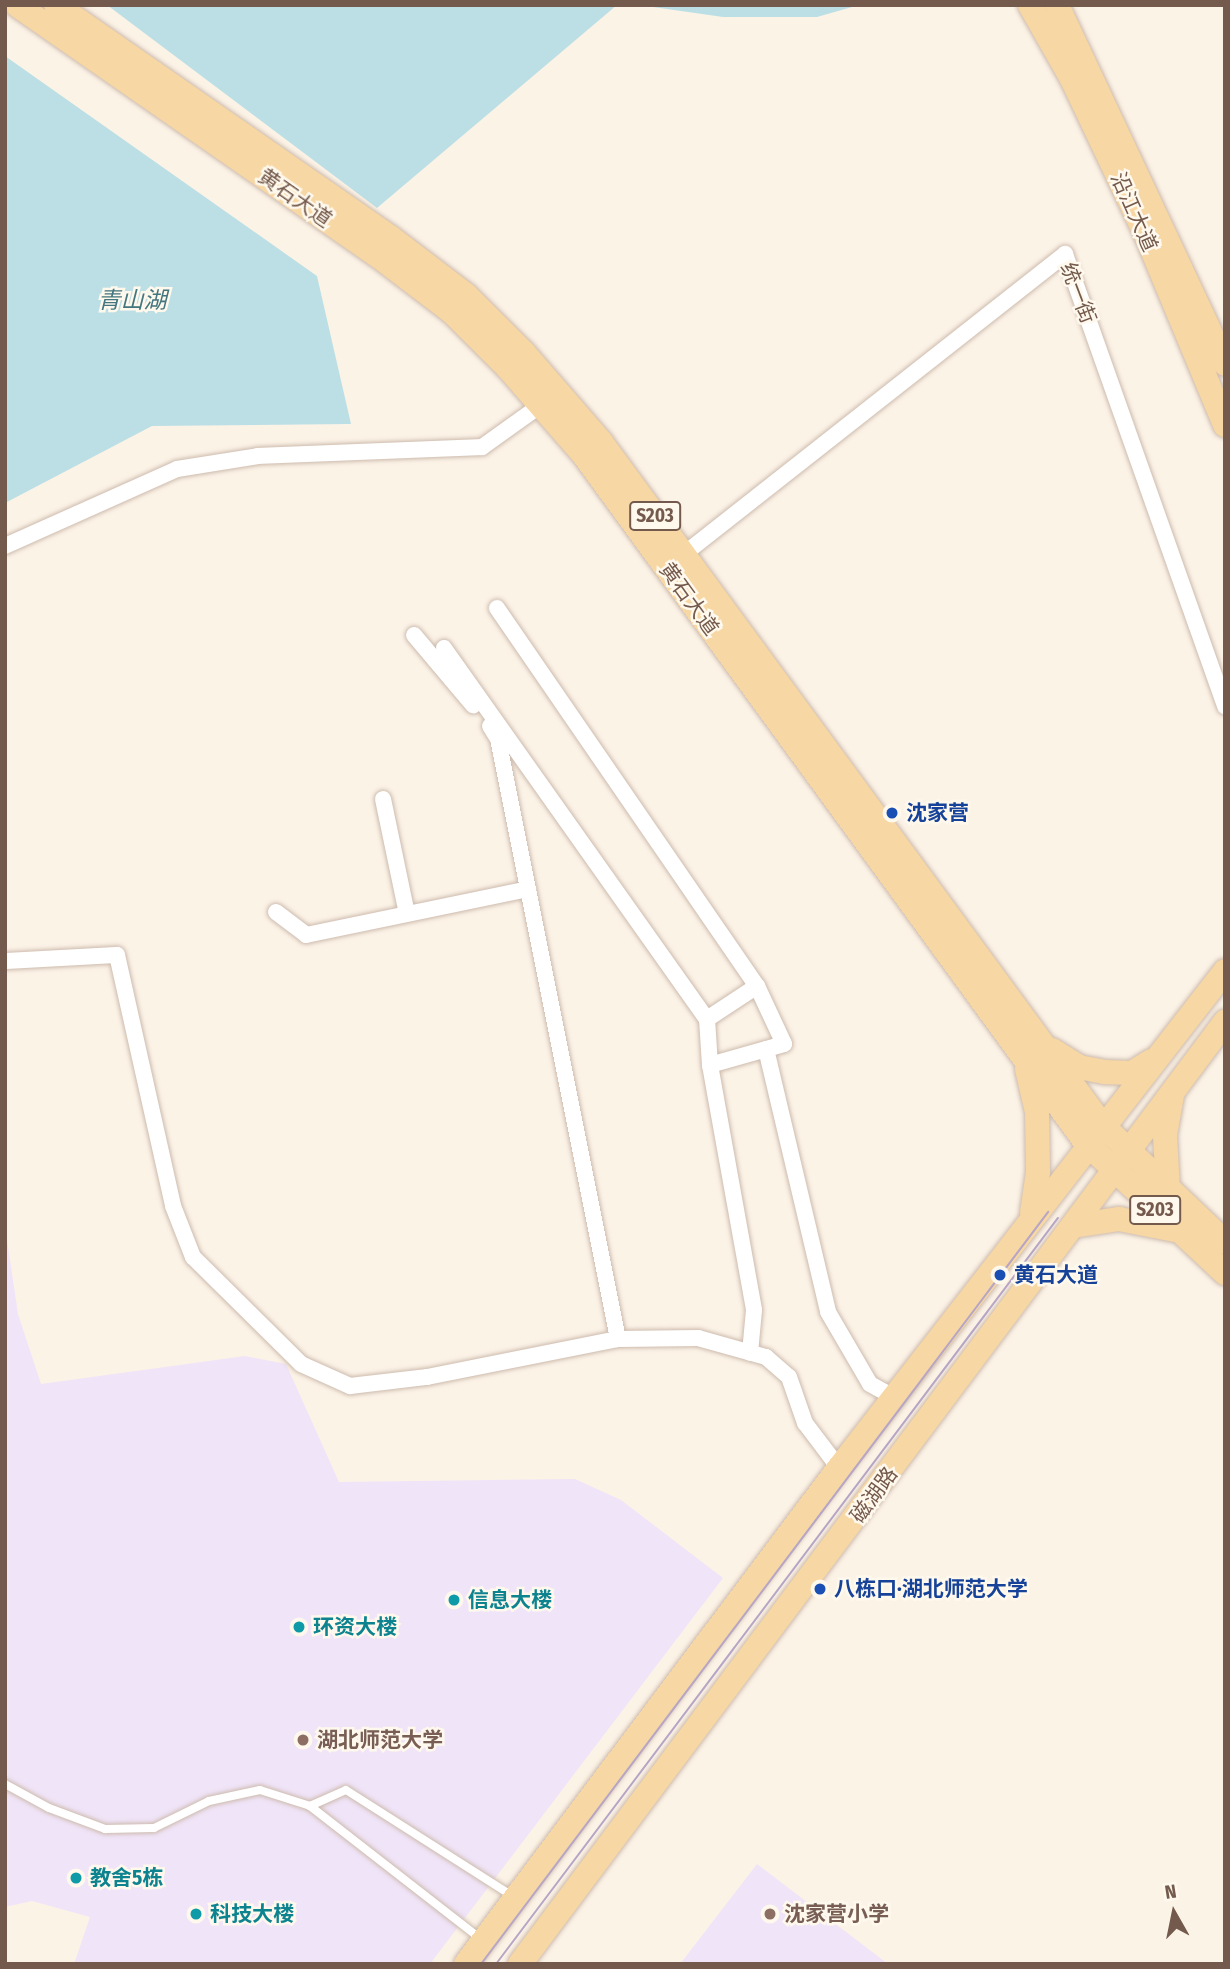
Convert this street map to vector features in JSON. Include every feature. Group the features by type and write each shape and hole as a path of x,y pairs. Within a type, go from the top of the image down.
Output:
{"main road":[{"name":"黄石大道","path":"17,5 452,312 601,442 684,554 1095,1134 1178,1231 1225,1273"},
{"name":"黄石大道","path":"56,5 466,295 549,398 583,455 1034,1050"},
{"name":"沿江大道","path":"1030,5 1072,79 1146,235 1225,425"},
{"name":"沿江大道","path":"1057,5 1225,364"},
{"name":"磁湖路","path":"466,1964 839,1468 1095,1134 1225,971"},
{"name":"磁湖路","path":"520,1964 1225,1022"},
{"path":"1031,1217 1038,1172 1034,1050 1104,1072 1132,1073 1154,1059"},
{"path":"1168,1189 1166,1135 1172,1093"},
{"name":"黄石大道","path":"1121,1162 1168,1189 1225,1242"},
{"path":"1073,1226 1119,1219 1178,1231"}],"street":[{"name":"统一街","path":"684,554 1065,254 1225,707"},
{"path":"5,546 177,468 258,456 482,447 549,398"},
{"path":"497,608 757,986 784,1044 710,1065"},
{"path":"414,635 498,739 618,1339"},
{"path":"444,648 707,1019 710,1065 754,1310 750,1353"},
{"path":"383,799 407,914"},
{"path":"276,912 306,935 528,889"},
{"path":"5,961 117,955 173,1206 193,1257 301,1364 350,1386 428,1377 618,1339 698,1338 766,1357 789,1377 806,1423 839,1468"},
{"path":"707,1019 757,986"},
{"path":"766,1049 828,1312 870,1384 894,1397"}],"lane":[{"path":"5,1784 49,1808 105,1829 154,1828 209,1801 260,1790 310,1806 483,1941"},
{"path":"310,1806 346,1790 515,1898"}],"shaded area":[{"name":"湖北师范大学","path":"5,1226 18,1314 41,1384 245,1356 286,1364 339,1482 575,1479 621,1500 723,1578 430,1964 74,1964 90,1917 32,1901 5,1907"},
{"name":"沈家营小学","path":"757,1864 888,1964 680,1964"}],"water":[{"path":"107,5 617,5 377,208"},
{"path":"639,5 859,5 817,17 723,17"},
{"name":"青山湖","path":"5,56 317,276 351,424 152,426 5,503"}],"tram line":[{"path":"481,1964 1048,1212"},
{"path":"496,1964 1058,1218"}],"place":[{"name":"沈家营","path":"892,813"},
{"name":"黄石大道","path":"1000,1275"},
{"name":"八栋口·湖北师范大学","path":"820,1589"},
{"name":"信息大楼","path":"454,1600"},
{"name":"环资大楼","path":"299,1627"},
{"name":"湖北师范大学","path":"303,1740"},
{"name":"教舍5栋","path":"76,1878"},
{"name":"科技大楼","path":"196,1914"},
{"name":"沈家营小学","path":"770,1914"}]}
